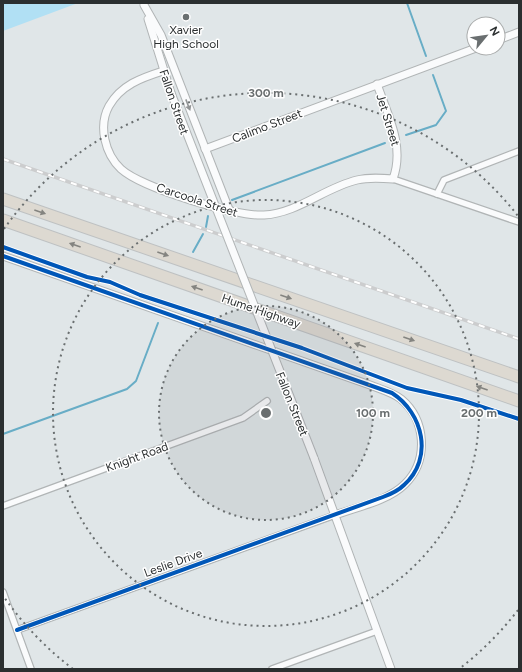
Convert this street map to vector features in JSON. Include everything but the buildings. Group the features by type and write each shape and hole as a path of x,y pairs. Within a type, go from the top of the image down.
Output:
{"highway":[{"name":"Hume Highway","path":"3,199 519,377"},
{"name":"Hume Highway","path":"3,220 519,401"}],"street":[{"name":"Fallon Street","path":"144,4 163,71 171,93 314,458 391,669"},
{"path":"144,4 161,35 230,212"},
{"path":"506,37 519,32"},
{"name":"Calimo Street","path":"205,149 466,52"},
{"name":"Carcoola Street","path":"163,71 134,81 123,89 106,111 104,125 106,146 112,159 121,169 134,178 187,199 230,212 264,215 284,212 342,185 358,180 375,178 393,179 519,222"},
{"name":"Jet Street","path":"377,84 396,137 398,160 393,179"},
{"path":"437,194 444,180 519,151"},
{"path":"3,256 370,385 400,398 418,422 420,433 421,453 412,476 396,492 335,515"},
{"name":"Knight Road","path":"3,506 243,418 267,401"},
{"name":"Leslie Drive","path":"17,630 335,515"},
{"path":"3,592 31,669"},
{"path":"272,669 377,631"}],"shaded area":[{"path":"3,3 78,3 3,31"}],"waterway":[{"path":"407,3 426,56"},
{"path":"406,135 436,125 446,111 433,75"},
{"path":"232,200 385,143"},
{"path":"206,227 208,216"},
{"path":"193,252 203,234"},
{"path":"3,434 127,389 136,381 158,323"}],"railway":[{"path":"3,159 519,339"}],"cycle path":[{"path":"3,247 87,277 110,282 140,295 302,348 407,388 461,400 519,419"},
{"path":"3,256 392,393 403,402 411,412 421,436 422,449 419,462 413,474 402,487 389,495 17,630"}],"place":[{"name":"Xavier High School","path":"186,17"}]}
